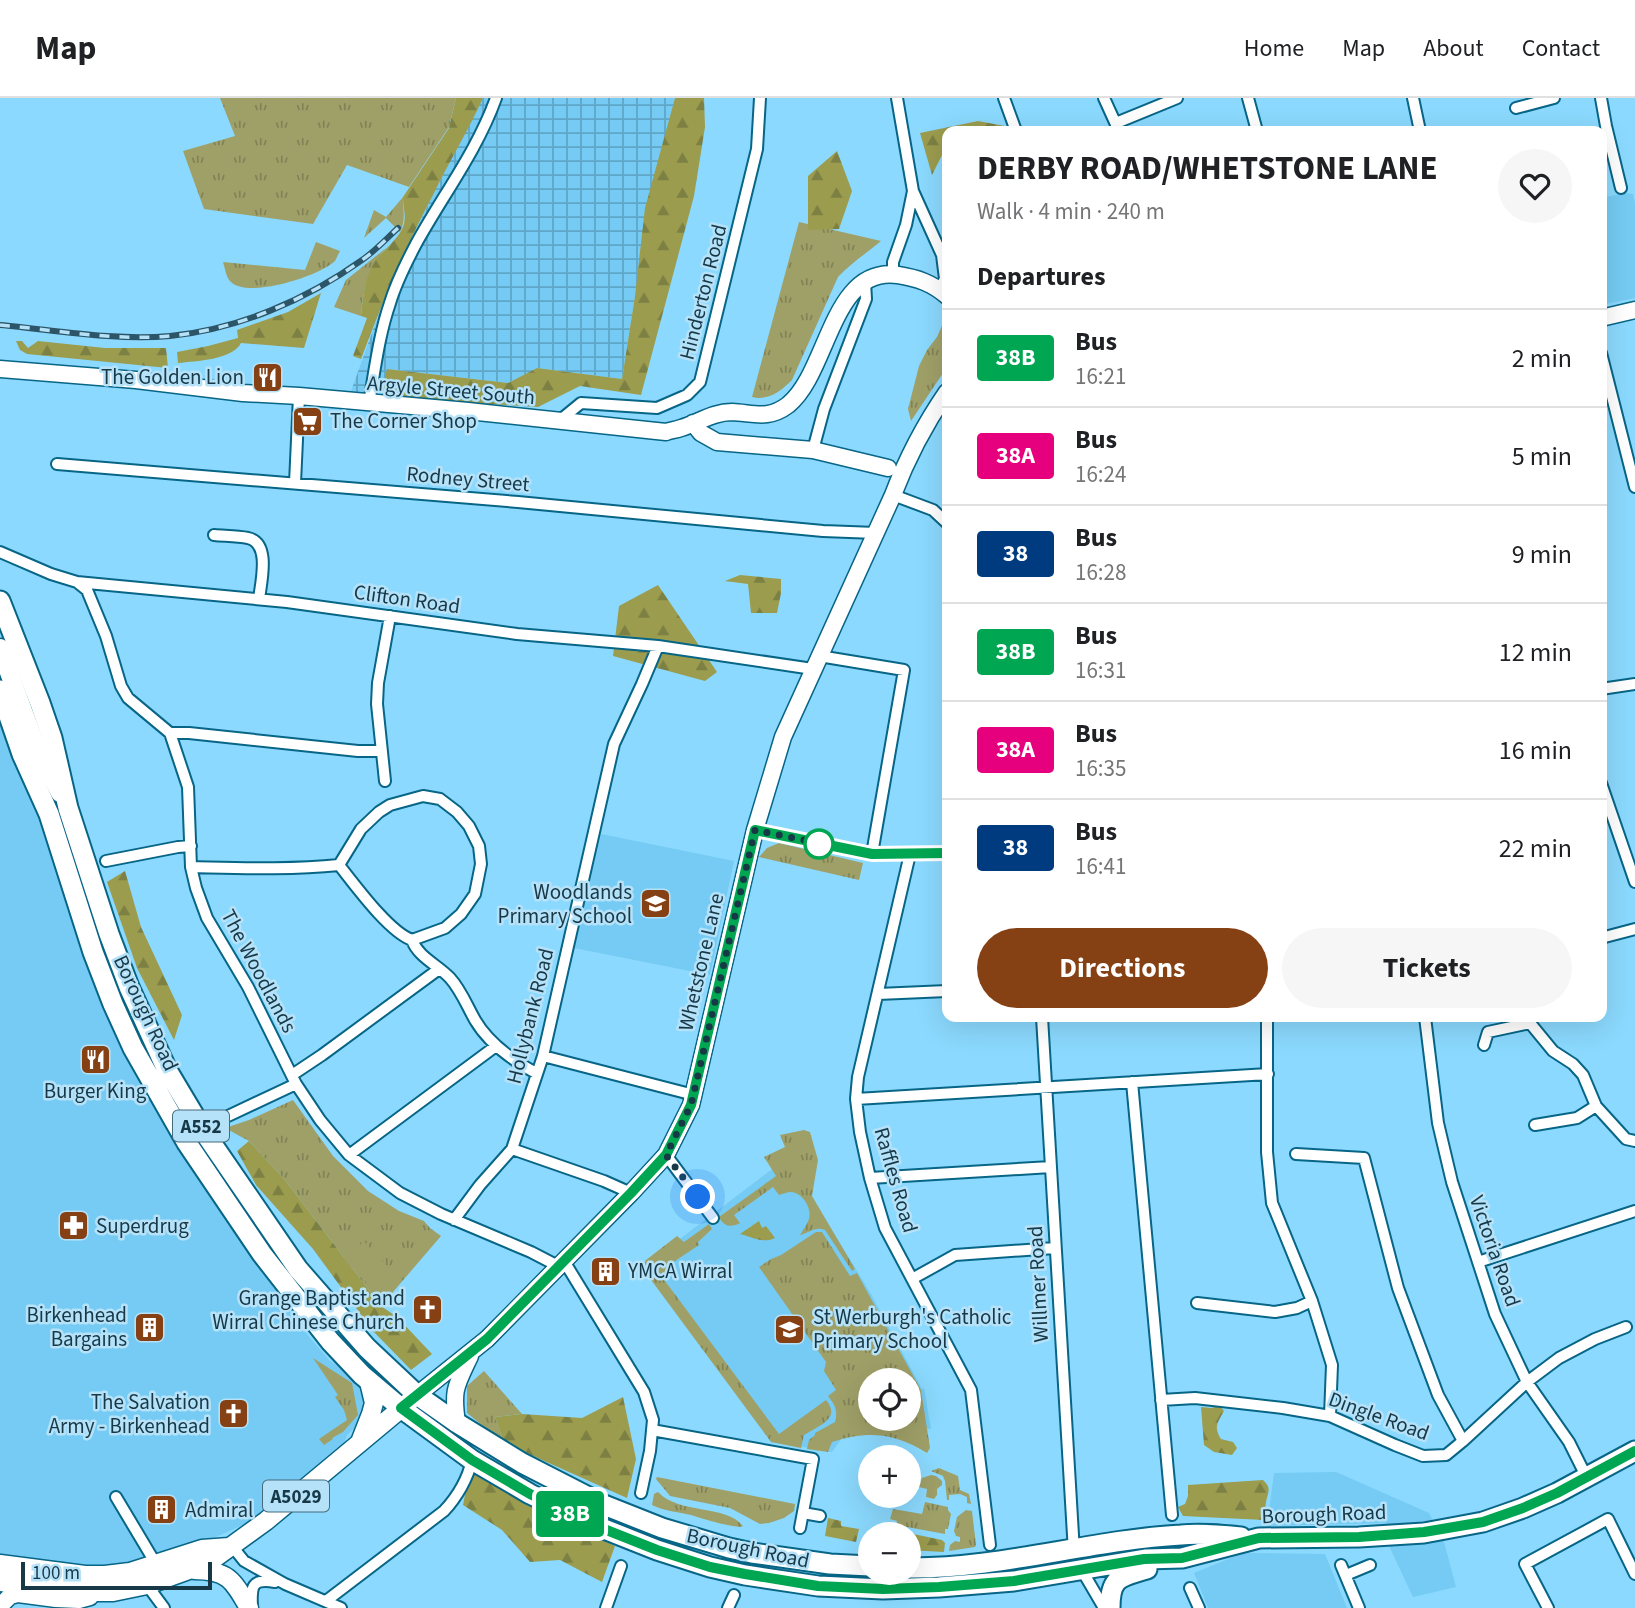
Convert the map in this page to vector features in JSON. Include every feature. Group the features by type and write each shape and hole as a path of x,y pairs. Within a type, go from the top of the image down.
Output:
{"highway":[{"name":"A552","path":"0,601 52,738 68,808 109,934 129,987 167,1070 298,1269 367,1348 417,1395 457,1423 522,1463 593,1499 662,1528 729,1548 830,1564 858,1565"},
{"name":"Borough Road","path":"0,690 22,754 49,814 93,952 133,1048 187,1143 262,1254 330,1341 369,1382 472,1460 530,1494 594,1525 664,1553 745,1574 818,1586 883,1589 939,1587 1014,1581 1144,1559 1182,1558 1259,1538 1359,1537 1424,1532 1483,1522 1523,1508 1587,1478 1635,1451"},
{"name":"A552","path":"921,1568 941,1568 1183,1535 1259,1538"},
{"path":"1110,1608 1111,1591 1123,1576 1182,1558"}],"main road":[{"path":"865,282 893,274 916,278 942,292"},
{"name":"Argyle Street South","path":"0,369 136,380 243,393 468,411 666,432 715,415 731,412 772,414 787,406 799,394 814,369 846,301 856,287 865,282"},
{"path":"1607,317 1635,310"},
{"name":"Whetstone Lane","path":"232,1546 487,1339 666,1155 694,1095 755,830 783,737 901,473 919,435 942,400"},
{"path":"693,423 701,433 717,442 813,450 888,468"},
{"name":"Borough Road","path":"0,648 36,746 68,808"},
{"name":"Borough Road","path":"36,746 49,814"},
{"path":"457,1423 454,1390 473,1350"},
{"name":"Whetstone Lane","path":"358,1445 374,1403 369,1382"},
{"name":"Whetstone Lane","path":"358,1445 397,1424 422,1424"},
{"name":"A5029","path":"0,1564 85,1575 130,1572 202,1549 232,1546"},
{"name":"A5029","path":"0,1582 79,1592 113,1592 147,1585 190,1570 208,1563 232,1546"},
{"path":"190,1570 212,1570 227,1576 251,1608"},
{"path":"0,1606 10,1596 18,1594 79,1600 113,1592"}],"street":[{"path":"369,403 380,337 394,291 417,244 465,163 496,98"},
{"name":"Hinderton Road","path":"559,421 581,403 657,408 687,396 700,382 757,149 760,98"},
{"path":"897,98 913,191 942,255"},
{"path":"1004,98 1014,126"},
{"path":"1104,98 1117,126"},
{"path":"1119,126 1177,98"},
{"path":"1248,98 1256,126"},
{"path":"1413,98 1419,126"},
{"path":"1516,108 1554,98"},
{"path":"1601,98 1605,126"},
{"path":"1607,134 1621,188"},
{"path":"893,274 893,262 906,225 913,191"},
{"path":"813,450 824,409 866,299 865,282"},
{"path":"1607,389 1635,487"},
{"path":"295,483 299,396"},
{"name":"Rodney Street","path":"58,464 876,533"},
{"path":"893,495 933,510 942,518"},
{"path":"214,535 251,538 257,543 263,558 259,599"},
{"name":"Clifton Road","path":"0,552 77,582 259,599 517,634 904,670 872,854"},
{"path":"77,582 86,590 106,636 121,686 128,698 170,733 381,751"},
{"path":"385,781 377,704 390,616"},
{"name":"Hollybank Road","path":"454,1220 512,1149 543,1056 614,744 658,646"},
{"path":"1607,688 1635,684"},
{"name":"The Woodlands","path":"170,733 188,788 191,867 207,918 248,987 294,1079 320,1120 349,1155 400,1193 454,1220 561,1263"},
{"path":"423,796 440,799 469,826 479,846 481,864 475,894 461,914 444,928 412,940 406,938 383,917 339,865 360,829 379,811 390,805 423,796"},
{"path":"1607,800 1635,882"},
{"path":"755,830 872,854 942,853"},
{"path":"106,861 191,846"},
{"name":"Raffles Road","path":"910,854 858,1077 856,1099 870,1178 886,1228 971,1390 990,1545"},
{"path":"191,867 285,868 339,865"},
{"path":"1607,936 1635,929"},
{"path":"412,940 415,948 450,978 478,1024 496,1046 536,1073"},
{"path":"228,1116 294,1079 321,1055 439,969"},
{"path":"878,995 942,991"},
{"name":"Willmer Road","path":"1042,1022 1073,1549"},
{"path":"1267,1022 1268,1152 1272,1203 1312,1301 1332,1365 1330,1416"},
{"name":"Victoria Road","path":"1426,1022 1438,1123 1452,1182 1495,1314 1527,1382 1569,1442 1587,1478"},
{"path":"1484,1045 1488,1032 1522,1022"},
{"path":"1531,1022 1553,1051 1573,1064 1583,1075 1596,1106 1626,1139 1635,1141"},
{"path":"349,1155 496,1046"},
{"path":"543,1056 694,1095"},
{"path":"856,1099 1268,1074"},
{"path":"1132,1082 1172,1515"},
{"path":"1535,1125 1577,1118 1596,1106"},
{"path":"512,1149 631,1193"},
{"path":"1296,1154 1364,1158 1398,1288 1438,1395 1463,1441"},
{"path":"666,1155 713,1218"},
{"path":"870,1178 1051,1167"},
{"path":"1478,1262 1635,1211"},
{"path":"912,1279 955,1255 1055,1248"},
{"path":"561,1263 644,1392 653,1420 641,1493"},
{"path":"1198,1303 1275,1312 1297,1308 1312,1301"},
{"name":"Dingle Road","path":"1161,1400 1195,1398 1330,1416 1423,1456 1446,1455 1527,1382 1559,1358 1595,1339 1626,1327"},
{"path":"652,1430 813,1459 800,1528"},
{"path":"326,1601 444,1511 454,1501 472,1460"},
{"path":"116,1497 156,1564"},
{"path":"803,1513 820,1516"},
{"path":"1548,1608 1525,1564 1608,1519 1635,1574"},
{"path":"232,1546 244,1561 285,1584 341,1608"},
{"path":"1073,1549 1104,1608"},
{"path":"1359,1608 1344,1570 1370,1565"},
{"path":"606,1608 621,1566"},
{"path":"251,1608 252,1588 256,1583 263,1580 285,1584"},
{"path":"147,1585 164,1608"},
{"path":"1190,1588 1199,1608"},
{"path":"729,1608 734,1595"}],"shaded area":[{"path":"483,98 675,98 635,296 622,379 537,368 508,383 388,369 382,396 351,391 398,268"},
{"path":"1633,194 1635,298 1607,304 1607,197"},
{"path":"0,709 42,816 91,964 102,1008 137,1078 161,1110 195,1172 279,1290 294,1319 329,1360 362,1383 368,1403 360,1423 347,1435 342,1449 265,1515 218,1536 144,1562 89,1568 0,1565"},
{"name":"Woodlands Primary School","path":"601,834 734,861 710,975 574,948"},
{"name":"St Werburgh's Catholic Primary School","path":"775,1167 801,1179 871,1294 911,1368 858,1368 858,1431 876,1431 842,1438 832,1452 774,1442 649,1266 656,1257"},
{"name":"St Werburgh's Catholic Primary School","path":"921,1387 924,1388 931,1429 921,1428"},
{"path":"1336,1472 1429,1513 1444,1542 1456,1587 1413,1597 1390,1548 1386,1523 1267,1526 1274,1473"},
{"path":"1243,1553 1325,1554 1347,1608 1208,1608 1194,1573"}],"green space":[{"path":"220,98 456,98 449,127 409,187 347,165 313,224 204,209 183,151 235,136"},
{"path":"456,98 483,98 413,235 361,359 353,356 367,318 361,316 368,276 377,258 402,229 405,217 403,197 449,128"},
{"path":"675,98 704,98 705,127 694,196 641,395 580,386 538,407 395,398 382,390 387,369 508,383 537,368 622,379 645,208"},
{"path":"978,121 1005,126 954,126"},
{"path":"942,128 942,155 932,175 920,133"},
{"path":"837,151 852,191 839,229 808,230 808,176"},
{"path":"403,197 404,219 400,232 386,218 364,238 374,210 386,217"},
{"path":"799,222 881,241 838,277 792,380 769,396 752,397"},
{"path":"316,242 340,251 335,261 300,279 267,287 240,287 231,282 223,262 305,270"},
{"path":"386,248 367,280 361,316 334,307 346,280"},
{"path":"321,293 304,348 241,343 236,349 222,356 178,363 177,352 238,338 237,330 288,312"},
{"path":"942,326 942,374 911,421 908,409 919,366"},
{"path":"16,341 22,341 28,348 38,341 105,348 166,348 168,368 27,354 20,350"},
{"path":"740,575 781,579 777,613 751,613 748,584 725,581"},
{"path":"658,585 717,672 705,681 613,656 619,606"},
{"path":"779,843 863,863 859,880 759,857 767,848"},
{"path":"125,871 141,927 182,1015 174,1040 137,968 107,882"},
{"path":"293,1100 333,1156 368,1191 399,1211 424,1221 441,1236 381,1306 285,1180 249,1141 225,1128"},
{"path":"804,1130 810,1132 818,1160 812,1196 855,1269 852,1271 825,1230 815,1229 800,1235 809,1219 809,1210 803,1198 795,1193 779,1195 773,1187 734,1215 740,1223 737,1225 725,1224 719,1217 776,1176 764,1157 785,1147 780,1135"},
{"path":"249,1141 285,1180 381,1306 397,1317 432,1354 411,1370 373,1331 313,1249 256,1185 237,1151"},
{"path":"759,1221 762,1228 766,1226 775,1238 762,1240 740,1234"},
{"path":"709,1224 712,1229 698,1242 699,1245 669,1265 668,1273 662,1277 779,1434 826,1400 830,1407 830,1417 804,1435 801,1448 771,1442 643,1269 646,1260 677,1236 684,1242"},
{"path":"816,1232 822,1232 850,1276 857,1273 909,1368 858,1368 858,1431 921,1431 921,1390 930,1448 927,1453 921,1450 921,1445 869,1435 832,1442 828,1452 807,1449 809,1440 815,1433 835,1422 835,1408 828,1396 836,1390 824,1371 826,1362 759,1267"},
{"path":"364,1241 400,1280 380,1298 345,1259"},
{"path":"313,1358 352,1383 358,1415 343,1432 324,1445 319,1439 347,1420 335,1397 338,1395"},
{"path":"484,1371 522,1414 495,1417 504,1443 467,1413 467,1386"},
{"path":"623,1397 636,1459 627,1498 504,1443 495,1417 522,1414 582,1418"},
{"path":"1220,1406 1224,1411 1217,1431 1221,1439 1233,1442 1237,1448 1232,1455 1214,1452 1204,1445 1201,1407"},
{"path":"470,1468 555,1517 615,1546 602,1582 560,1560 530,1562 502,1530 463,1505"},
{"path":"939,1468 958,1476 960,1490 969,1494 971,1504 967,1503 967,1497 960,1494 949,1495 947,1500 943,1476 931,1471"},
{"path":"931,1475 942,1481 934,1499 926,1497 927,1489 921,1488 922,1478"},
{"path":"657,1477 795,1504 794,1511 784,1518 760,1524 730,1508 670,1496"},
{"path":"1263,1480 1269,1490 1264,1520 1183,1516 1178,1507 1185,1504 1188,1485"},
{"path":"658,1492 678,1504 726,1515 743,1526 721,1524 652,1505 654,1494"},
{"path":"925,1502 948,1507 951,1514 945,1534 921,1530 921,1522 897,1522 890,1519 893,1509 922,1514"},
{"path":"966,1510 972,1511 976,1545 949,1551 950,1545 955,1541 960,1542 960,1537 956,1536 954,1531 957,1517"},
{"path":"828,1518 841,1521 841,1526 858,1529 856,1542 825,1536"},
{"path":"921,1536 942,1540 945,1543 944,1552 921,1551"}],"railway":[{"path":"0,325 128,337 170,336 221,327 271,310 318,288 367,256 398,228"}],"bus line":[{"name":"38B","path":"942,853 872,854 755,830 691,1105 666,1155 487,1339 401,1408 472,1460 530,1494 594,1525 657,1550 710,1567 745,1574 818,1586 883,1589 1014,1581 1144,1559 1182,1558 1259,1538 1359,1537 1424,1532 1483,1522 1557,1493 1635,1451"}],"place":[{"name":"The Golden Lion","path":"267,377"},
{"name":"The Corner Shop","path":"307,421"},
{"name":"Woodlands Primary School","path":"655,904"},
{"name":"Burger King","path":"95,1059"},
{"name":"Superdrug","path":"73,1226"},
{"name":"YMCA Wirral","path":"605,1271"},
{"name":"Grange Baptist and Wirral Chinese Church","path":"428,1310"},
{"name":"Birkenhead Bargains","path":"150,1327"},
{"name":"St Werburgh's Catholic Primary School","path":"790,1329"},
{"name":"The Salvation Army - Birkenhead","path":"233,1414"},
{"name":"Admiral","path":"162,1510"}],"route":[{"path":"698,1197 666,1155 691,1105 755,830 823,844 819,844"}]}
